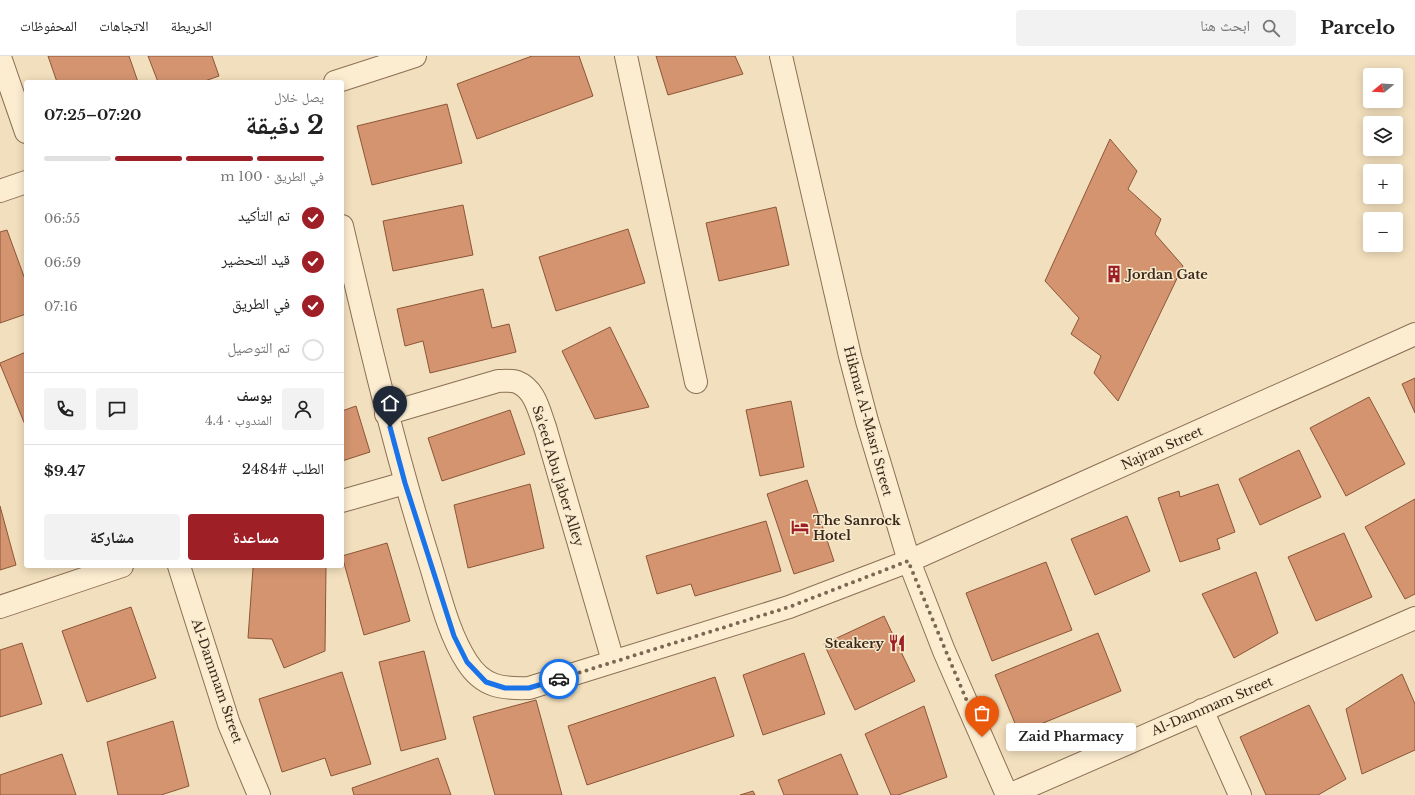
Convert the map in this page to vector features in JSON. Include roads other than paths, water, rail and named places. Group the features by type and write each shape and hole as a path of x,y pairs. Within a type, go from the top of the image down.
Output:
{"street":[{"path":"341,80 415,56"},
{"path":"626,56 696,382"},
{"name":"Hikmat Al-Masri Street","path":"781,56 850,356 867,421 908,561 944,651 1008,795"},
{"path":"0,57 24,126"},
{"path":"0,191 24,183"},
{"name":"Najran Street","path":"344,235 386,414 405,483 454,636 467,662 486,682 505,688 529,688 789,607 908,561 1415,334"},
{"name":"Sa'eed Abu Jaber Alley","path":"386,414 498,381 517,382 527,388 534,397 545,427 613,661"},
{"path":"344,500 405,483"},
{"path":"0,606 116,568"},
{"name":"Al-Dammam Street","path":"180,568 229,724 258,795"},
{"name":"Al-Dammam Street","path":"1008,795 1415,618"},
{"path":"1202,710 1240,795"}],"place":[{"name":"Jordan Gate","path":"1114,274"},
{"name":"The Sanrock Hotel","path":"800,527"},
{"name":"Steakery","path":"897,643"},
{"name":"Zaid Pharmacy","path":"982,737"}]}
